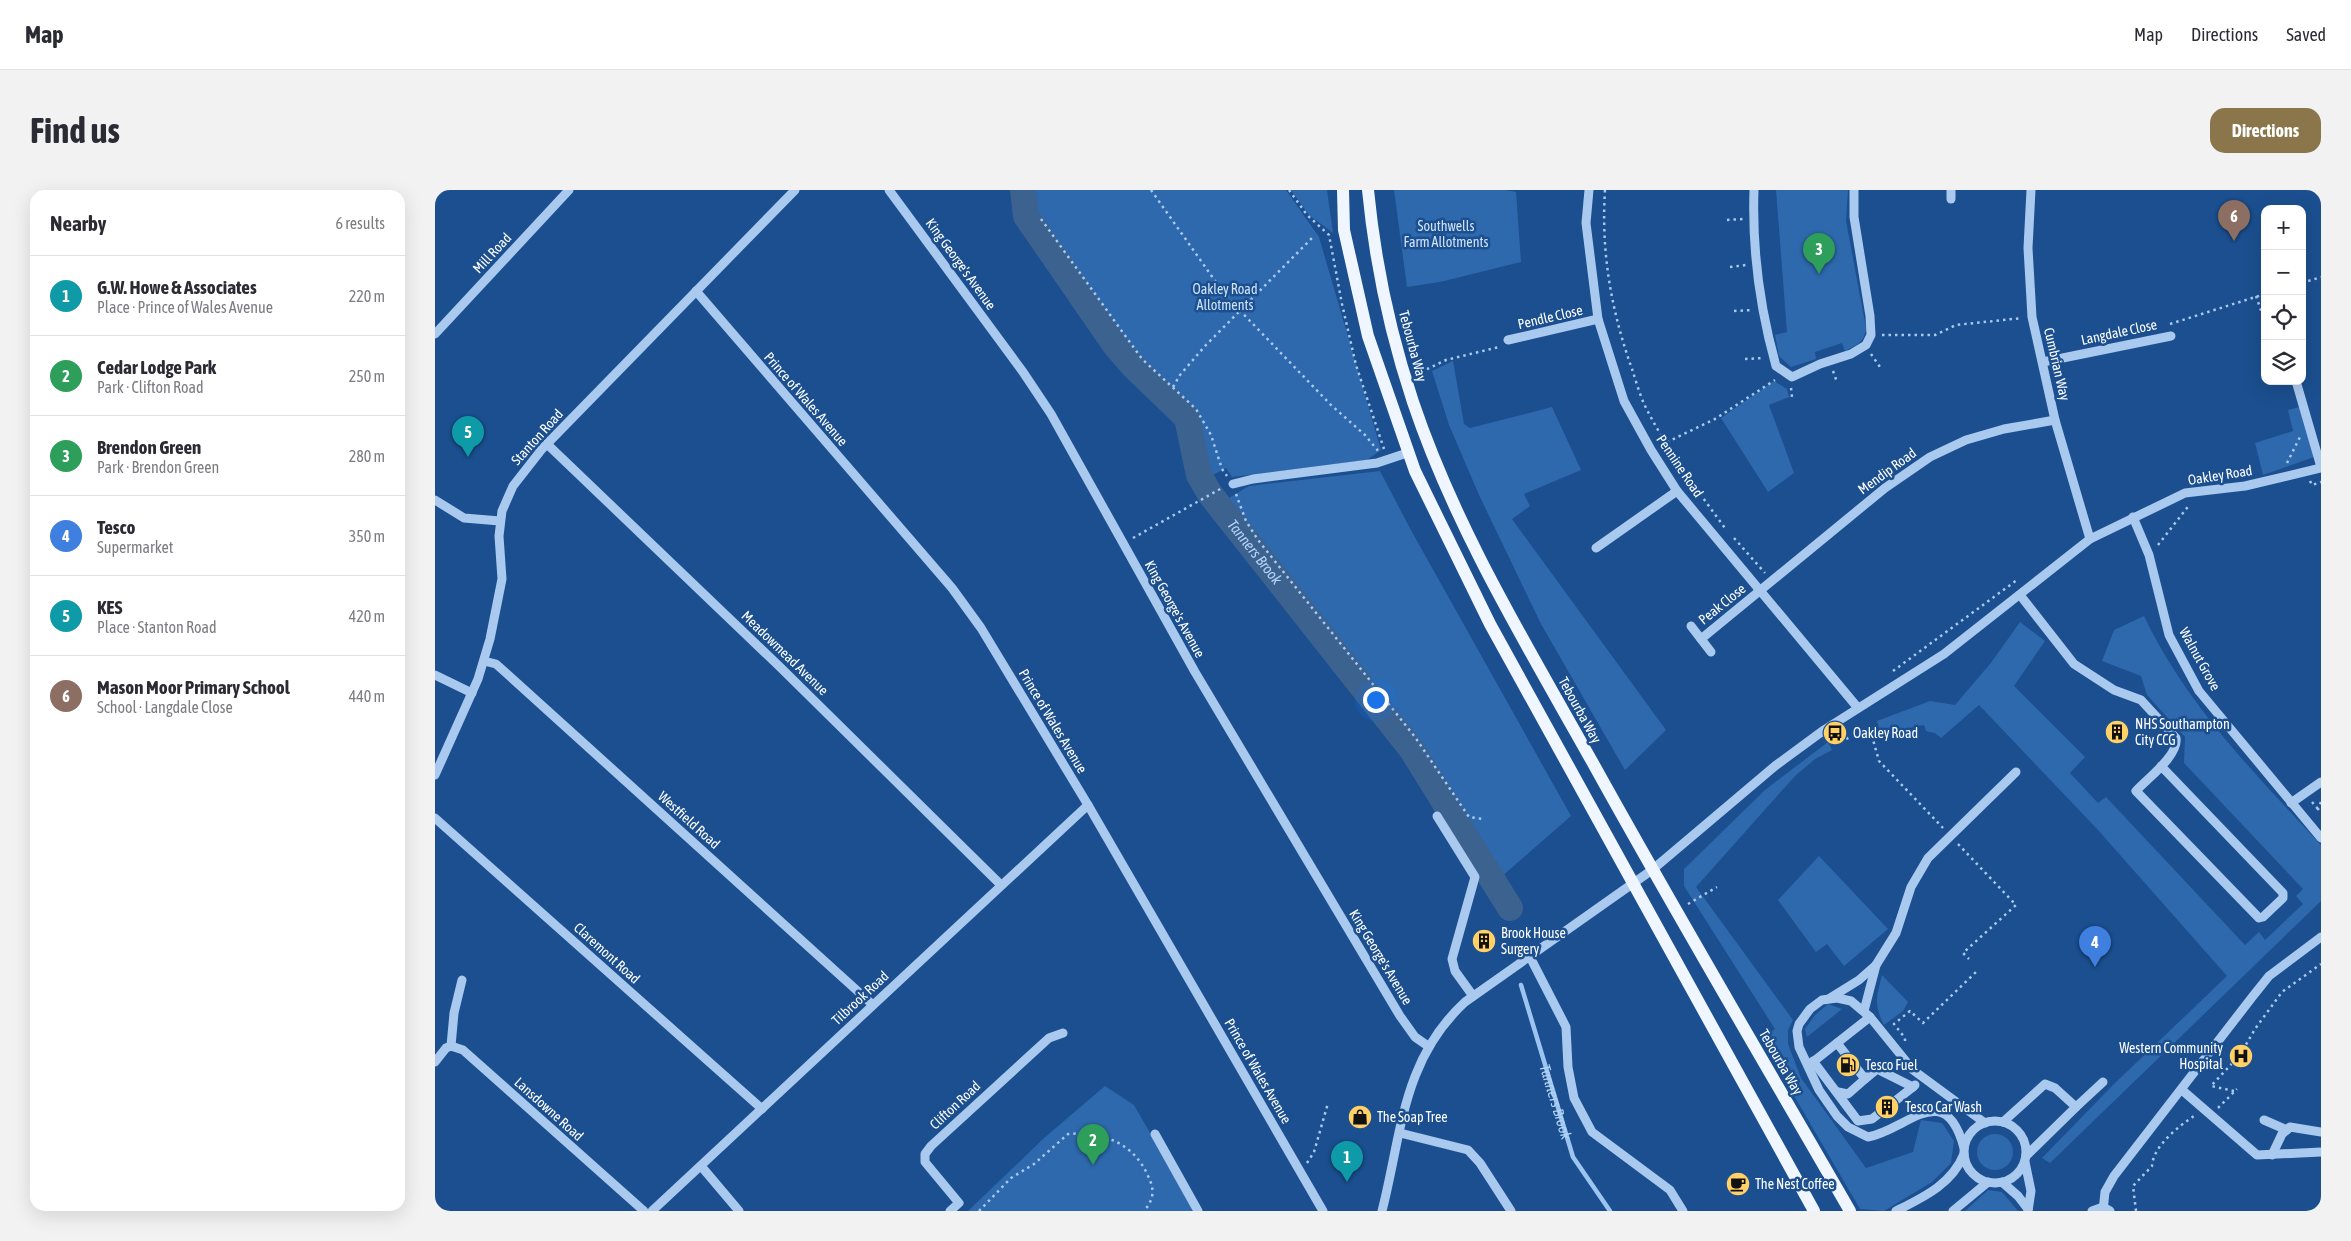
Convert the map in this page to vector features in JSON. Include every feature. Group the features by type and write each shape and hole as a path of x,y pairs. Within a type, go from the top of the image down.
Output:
{"main road":[{"path":"1343,190 1344,230 1368,336 1407,453 1490,624 1815,1211"},
{"name":"Tebourba Way","path":"1368,190 1382,282 1395,343 1414,403 1436,461 1502,602 1652,870 1850,1211"}],"street":[{"name":"Mill Road","path":"435,334 569,190"},
{"name":"Stanton Road","path":"435,775 473,693 484,661 502,579 500,521 513,486 547,444 795,190"},
{"name":"King George's Avenue","path":"889,190 1023,372 1051,414 1195,672 1400,1016 1415,1037 1428,1046"},
{"name":"Pennine Road","path":"1589,190 1586,223 1598,319 1624,401 1651,450 1677,491 1858,708"},
{"path":"1753,190 1753,219 1763,310 1773,358 1776,366 1792,377 1819,364 1851,354 1866,344 1871,335 1870,316 1854,217 1854,190"},
{"name":"Cumbrian Way","path":"2031,190 2028,248 2032,317 2055,420 2090,539"},
{"name":"Prince of Wales Avenue","path":"696,291 966,606 1088,806 1323,1211"},
{"name":"Pendle Close","path":"1509,340 1598,319"},
{"name":"Langdale Close","path":"2043,362 2171,336"},
{"path":"2297,385 2321,467"},
{"name":"Mendip Road","path":"1760,591 1885,488 1930,457 1966,440 2004,429 2055,420"},
{"name":"Meadowmead Avenue","path":"547,444 780,667 1001,886"},
{"path":"1233,484 1253,479 1386,460 1407,453"},
{"name":"Oakley Road","path":"1382,1211 1411,1087 1428,1046 1453,1012 1473,996 1652,870 1775,766 1824,730 1944,654 2090,539 2185,493 2245,486 2321,467"},
{"path":"1596,548 1677,491"},
{"path":"435,500 464,518 500,521"},
{"name":"Walnut Grove","path":"2133,517 2149,555 2169,635 2199,691 2321,838"},
{"name":"Peak Close","path":"1701,639 1760,591"},
{"path":"2020,595 2074,664 2114,690 2141,700 2177,738 2178,744 2175,752 2161,766 2136,791 2259,918 2263,917 2283,898 2283,893 2161,766"},
{"name":"Peak Close","path":"1691,626 1711,652"},
{"name":"Westfield Road","path":"484,661 495,664 505,672 873,1005"},
{"path":"435,675 473,693"},
{"path":"1924,1079 1873,1119 1863,1122 1855,1119 1838,1092 1799,1047 1797,1031 1810,1010 1817,1003 1830,998 1859,980 1876,965 1896,933 1918,873 1928,858 2016,772"},
{"path":"2291,803 2321,782"},
{"name":"Tilbrook Road","path":"652,1211 1088,806"},
{"path":"1437,816 1475,877 1452,959 1455,971 1473,996"},
{"name":"Claremont Road","path":"435,818 761,1109"},
{"path":"2092,1211 2105,1210 2105,1192 2113,1176 2182,1090 2269,976 2321,936"},
{"path":"1529,955 1566,1027 1568,1067 1574,1098 1592,1132 1670,1190 1683,1211"},
{"path":"1811,1063 1837,1043 1867,1014 1876,965"},
{"path":"435,1062 446,1048 451,1046 454,1013 462,980"},
{"path":"1830,998 1851,1001 1867,1014 1902,1059 1924,1079 1985,1122 2003,1122 2021,1134 2024,1141 2025,1159 2031,1191 2028,1210"},
{"name":"Clifton Road","path":"949,1211 959,1202 925,1162 925,1154 931,1146 1049,1038 1063,1033"},
{"path":"1837,1043 1865,1079"},
{"name":"Lansdowne Road","path":"451,1046 463,1050 644,1211"},
{"path":"1811,1063 1819,1090 1837,1116 1848,1127 1860,1135 1868,1137 1877,1135 1913,1116 1932,1111 1947,1116 1953,1122 1967,1165 1973,1174 1988,1182 2002,1182 2016,1175 2025,1159 2103,1082"},
{"path":"1838,1092 1848,1094 1877,1069 1913,1087"},
{"path":"2003,1122 2045,1084 2055,1088 2076,1108"},
{"path":"2182,1090 2252,1152 2262,1156 2321,1152"},
{"path":"2264,1120 2287,1130"},
{"path":"1896,1211 1924,1197 1948,1180 1955,1172 1971,1132 1985,1122"},
{"path":"2272,1155 2282,1134 2287,1130 2297,1128 2321,1132"},
{"path":"1400,1133 1468,1150 1481,1162 1511,1211"},
{"path":"1155,1134 1198,1211"},
{"path":"701,1166 739,1211"},
{"path":"1953,1211 1988,1182"},
{"path":"2002,1182 2028,1210"}],"path":[{"path":"1151,190 1225,295 1331,405 1365,435 1386,460"},
{"path":"1289,190 1307,215 1329,235 1342,304 1386,460"},
{"path":"1605,190 1605,249 1617,328 1645,406 1666,443 1727,530"},
{"path":"1041,219 1142,359 1196,409 1204,421 1222,469 1233,484 1246,521 1258,540 1415,737 1469,817 1483,819"},
{"path":"1727,220 1753,219"},
{"path":"1173,387 1180,375 1205,346 1313,237"},
{"path":"2306,282 2321,277"},
{"path":"2171,336 2170,323 2261,295"},
{"path":"2256,296 2261,310"},
{"path":"1734,311 1763,310"},
{"path":"1871,335 1935,335 1956,325 2025,318"},
{"path":"1421,372 1446,360 1497,348 1509,340"},
{"path":"1745,359 1773,358"},
{"path":"1651,450 1715,419 1785,374"},
{"path":"2280,478 2308,422"},
{"path":"2149,555 2201,491"},
{"path":"1123,544 1213,492"},
{"path":"1733,537 1771,582"},
{"path":"1886,676 2022,576"},
{"path":"1824,730 1834,744 1870,730 1879,761 2015,905 1963,953 1969,959"},
{"path":"2321,802 2318,809 2321,813"},
{"path":"1676,912 1717,887"},
{"path":"2137,1211 2133,1186 2152,1166 2153,1159 2174,1129 2204,1110 2217,1109 2236,1090 2211,1086 2240,1056 2255,1029 2282,992 2321,964"},
{"path":"1902,1059 1905,1038 1894,1024 1910,1011 1923,1023 1976,972"},
{"path":"1301,1173 1314,1152 1328,1102"},
{"path":"979,1211 1011,1178 1034,1164 1068,1134 1075,1133 1107,1138 1125,1145 1136,1154 1153,1186 1153,1196 1143,1211"}],"green space":[{"name":"Oakley Road Allotments","path":"1035,190 1286,190 1319,237 1381,450 1367,460 1232,477 1226,468 1211,476 1194,419 1189,410 1138,362 1079,283 1034,218"},
{"path":"1291,190 1327,190 1333,233 1309,215"},
{"name":"Southwells Farm Allotments","path":"1394,190 1506,190 1516,192 1521,262 1440,282 1407,287"},
{"path":"1776,190 1848,190 1846,221 1866,328 1862,340 1853,347 1845,351 1842,343 1815,352 1816,359 1791,367 1779,356 1775,335 1787,332"},
{"path":"1453,361 1464,424 1470,428 1552,407 1581,470 1524,494 1530,506 1512,519 1666,730 1625,770 1541,624 1479,495 1449,425 1432,371"},
{"path":"1774,381 1787,389 1789,397 1769,405 1794,473 1768,492 1721,418"},
{"path":"2300,407 2314,457 2263,475 2255,443 2293,431 2288,410"},
{"path":"1380,471 1412,532 1571,816 1500,878 1415,747 1286,585 1224,501 1249,486"},
{"path":"2144,616 2180,679 2223,737 2321,845 2321,901 2050,1163 2042,1158 2115,1083 2227,976 2098,830 1979,705 1941,738 1935,733 1926,731 1924,725 1881,734 1877,721 1930,701 1955,705 1990,664 2020,622 2045,641 2014,686 2085,757 2070,773 2098,803 2106,797 2245,945 2259,932 2265,940 2303,904 2296,896 2303,889 2184,763 2185,737 2147,695 2141,676 2102,661 2114,630"},
{"path":"1828,742 1832,750 1815,759 1795,776 1696,887 1793,1020 1788,1030 1788,1044 1801,1078 1866,1168 1913,1152 1921,1120 1942,1123 1954,1141 1951,1163 1932,1182 1884,1211 1860,1209 1761,1039 1775,1029 1684,886 1684,869 1765,790"},
{"path":"1819,856 1888,929 1844,966 1827,944 1816,952 1778,900"},
{"path":"1882,975 1908,1002 1903,1011 1884,1025 1877,1005"},
{"path":"1828,1004 1842,1009 1807,1037 1805,1029 1815,1015"},
{"path":"1105,1086 1134,1105 1194,1209 1191,1211 968,1211 1044,1138"},
{"path":"1995,1134 2008,1139 2013,1152 2008,1165 1995,1170 1982,1165 1977,1152 1982,1139"},
{"path":"1988,1190 2002,1192 2018,1211 1965,1211"}],"waterway":[{"name":"Tanners Brook","path":"1023,190 1026,216 1115,345 1134,367 1187,418 1199,475 1210,494 1412,750 1510,908"},
{"name":"Tanners Brook","path":"1521,985 1573,1157 1610,1211"}],"place":[{"name":"Mason Moor Primary School","path":"2234,241"},
{"name":"Brendon Green","path":"1819,274"},
{"name":"KES","path":"468,457"},
{"name":"NHS Southampton City CCG","path":"2117,732"},
{"name":"Oakley Road","path":"1835,733"},
{"name":"Brook House Surgery","path":"1484,941"},
{"name":"Tesco","path":"2095,967"},
{"name":"Western Community Hospital","path":"2241,1056"},
{"name":"Tesco Fuel","path":"1848,1065"},
{"name":"Tesco Car Wash","path":"1887,1107"},
{"name":"The Soap Tree","path":"1360,1117"},
{"name":"Cedar Lodge Park","path":"1093,1165"},
{"name":"G.W. Howe & Associates","path":"1347,1182"},
{"name":"The Nest Coffee","path":"1738,1184"}]}
